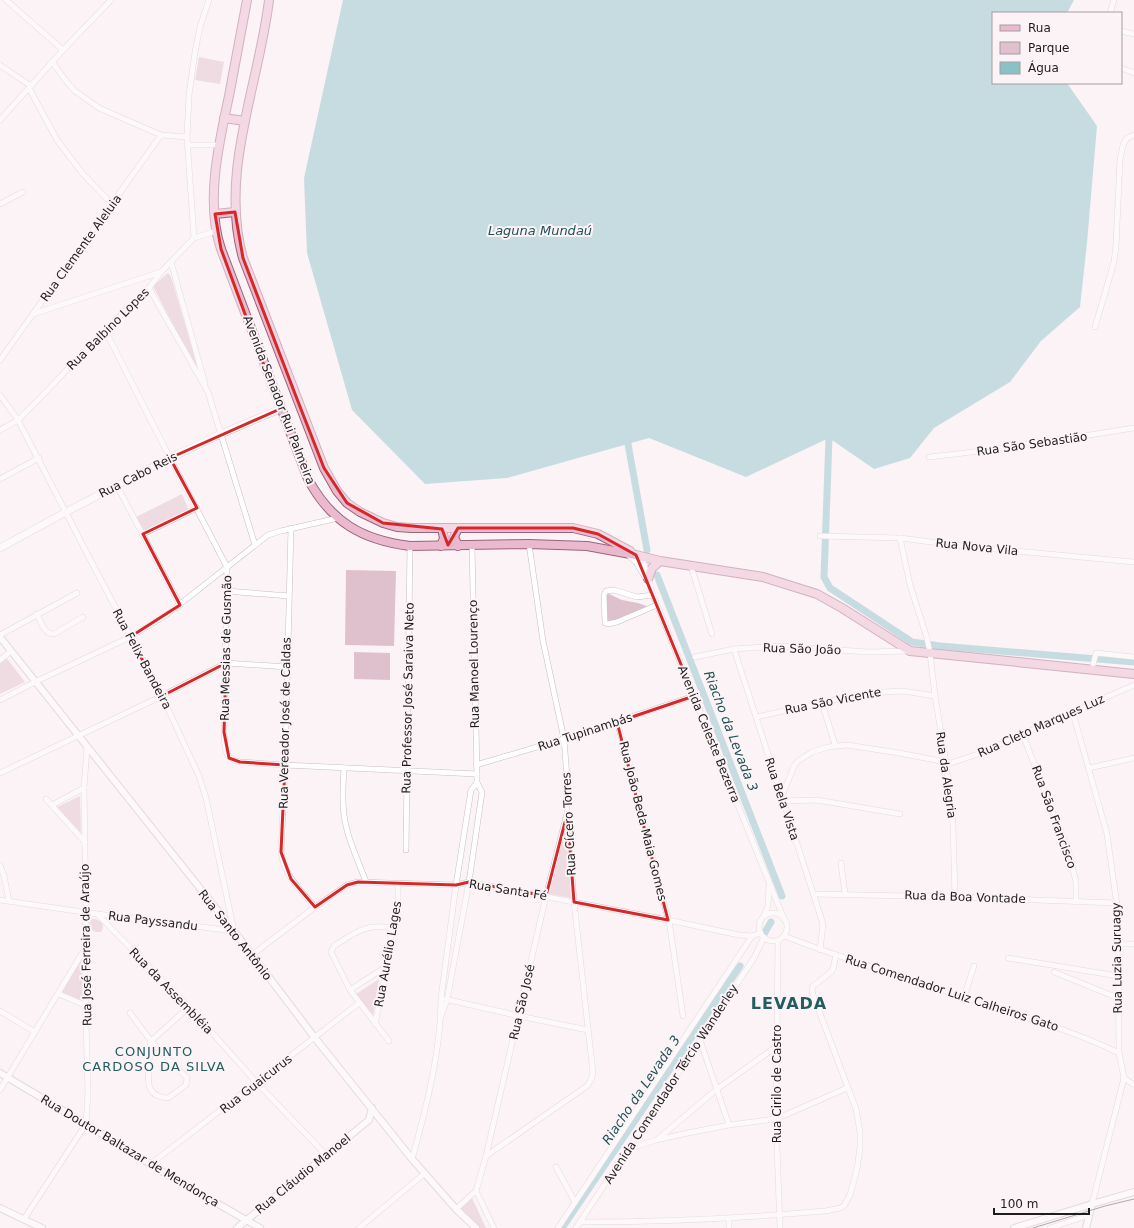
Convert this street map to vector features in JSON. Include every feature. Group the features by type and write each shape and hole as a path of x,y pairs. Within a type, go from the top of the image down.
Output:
{"main road":[{"name":"Avenida Senador Rui Palmeira","path":"247,0 219,145 215,187 216,231 221,249 280,409 308,479 316,494 338,518 358,531 391,544 410,546 529,544 580,545 639,555 660,561 763,578 817,594 910,650 1042,664 1092,666 1134,674"},
{"name":"Avenida Senador Rui Palmeira","path":"269,0 236,175 235,212 239,246 330,481 348,503 360,512 373,519 397,527 442,529 577,528 598,534 639,555"},
{"path":"224,118 245,121"},
{"path":"215,214 235,212"},
{"name":"Rua Cabo Reis","path":"0,548 170,458 280,409"},
{"path":"458,528 454,537 458,546"},
{"path":"441,546 444,538 442,529"},
{"path":"648,582 652,568 660,561"}],"street":[{"path":"6,0 63,50"},
{"path":"194,238 187,137 189,95 200,27 209,0"},
{"path":"1110,12 1114,0"},
{"path":"0,120 108,1"},
{"path":"1122,31 1134,34"},
{"path":"53,62 70,86 99,108 161,135 187,137"},
{"path":"0,65 30,87 57,140 83,174 112,204"},
{"path":"1122,68 1134,73"},
{"name":"Rua Clemente Aleluia","path":"0,360 161,135"},
{"path":"1095,326 1114,262 1120,160 1124,141 1129,136 1134,135"},
{"path":"188,145 219,145"},
{"path":"0,204 23,192"},
{"name":"Rua Balbino Lopes","path":"0,430 18,420 105,330 149,288 161,272 194,238 216,231"},
{"path":"171,262 254,545"},
{"path":"33,314 161,272"},
{"path":"149,288 208,392"},
{"name":"Rua Messias de Gusmão","path":"105,330 227,567 225,749 231,760 285,765"},
{"name":"Rua Felix Bandeira","path":"0,395 18,420 39,458 162,696 199,776 206,798 234,931"},
{"name":"Rua São Sebastião","path":"929,457 1010,448 1134,428"},
{"path":"0,479 39,458"},
{"path":"117,486 180,605"},
{"path":"143,534 197,508"},
{"path":"0,700 130,636 166,615 254,545 274,532 338,518"},
{"name":"Rua Vereador José de Caldas","path":"290,528 282,862 291,878 315,907"},
{"name":"Rua Nova Vila","path":"823,536 900,538 962,546 1134,562"},
{"name":"Rua da Alegria","path":"900,538 910,584 930,652 935,696 946,763 953,825 955,897"},
{"name":"Rua Cícero Torres","path":"486,1156 587,1086 593,1073 574,902 567,813 567,778 564,739 543,641 529,544"},
{"name":"Rua Professor José Saraiva Neto","path":"406,850 410,546"},
{"name":"Rua Manoel Lourenço","path":"441,1016 447,1000 469,882 482,792 477,783 476,765 472,546"},
{"name":"Avenida Celeste Bezerra","path":"624,553 636,562 648,582"},
{"name":"Avenida Celeste Bezerra","path":"639,555 653,595 784,919"},
{"path":"691,566 712,634"},
{"path":"653,595 637,597 614,590 606,591 604,594 605,623 608,624 617,622 657,605"},
{"path":"226,591 289,596"},
{"path":"0,636 77,593"},
{"path":"37,614 46,632 51,634 58,632 83,618"},
{"name":"Rua Santo Antônio","path":"0,636 234,931 315,1038 424,1174 456,1209 476,1228"},
{"name":"Rua São João","path":"695,657 734,649 781,646 868,652 910,650"},
{"name":"Rua Bela Vista","path":"734,649 823,924 820,950"},
{"path":"0,660 11,651"},
{"path":"1092,666 1095,655 1098,653 1134,657"},
{"path":"0,773 162,696 226,663 287,667"},
{"name":"Rua Cleto Marques Luz","path":"946,763 955,762 978,754 1134,685"},
{"name":"Rua São Vicente","path":"756,716 868,693 903,691 935,696"},
{"name":"Rua Tupinambás","path":"476,765 564,739 694,696"},
{"path":"822,703 835,745"},
{"name":"Rua Luzia Suruagy","path":"1072,713 1107,834 1117,903 1119,1053 1124,1078 1092,1204"},
{"name":"Rua João Beda Maia Gomes","path":"617,722 633,776 668,920 683,1016"},
{"name":"Rua São Francisco","path":"1023,735 1068,849 1076,882 1076,901"},
{"path":"900,814 817,800 783,798 794,766 798,761 812,752 835,745 847,745 899,753 946,763"},
{"name":"Rua José Ferreira de Araújo","path":"24,1219 86,1124 88,1092 87,1006 84,949 86,912 84,788 87,747"},
{"path":"1089,768 1134,758"},
{"path":"285,765 477,774"},
{"path":"344,768 344,814 346,826 350,841 366,882"},
{"name":"Rua Manoel Lourenço","path":"412,1159 423,1121 433,1072 456,885 471,790 477,783"},
{"path":"52,805 84,788"},
{"path":"46,799 85,842"},
{"name":"Rua São José","path":"476,1191 486,1156 546,896 567,813"},
{"path":"841,863 845,894"},
{"path":"0,865 4,876 9,901"},
{"name":"Rua Santa Fé","path":"252,956 315,907 347,885 358,882 456,885 469,882 739,935 762,935"},
{"name":"Rua Aurélio Lages","path":"375,1024 387,966 392,928 398,910 398,884"},
{"name":"Avenida Celeste Bezerra","path":"763,917 768,906 770,884"},
{"name":"Rua da Boa Vontade","path":"814,894 1117,903"},
{"name":"Rua Payssandu","path":"0,900 234,931"},
{"path":"221,915 227,916 230,912"},
{"name":"Rua da Assembléia","path":"97,914 189,1007 256,1083 327,1156"},
{"path":"767,914 777,914 784,919 787,928 784,936 778,940 771,941 762,935 759,925 763,917 767,914"},
{"path":"389,1042 350,990 332,955 332,949 365,928 382,926 392,928"},
{"name":"Avenida Comendador Tércio Wanderley","path":"576,1228 754,958 762,935"},
{"name":"Avenida Comendador Tércio Wanderley","path":"558,1228 752,936"},
{"name":"Rua Comendador Luiz Calheiros Gato","path":"784,936 820,950 1050,1025 1119,1053"},
{"name":"Rua Cirilo de Castro","path":"778,940 776,1119 780,1228"},
{"path":"1118,944 1134,944"},
{"path":"0,1090 84,949"},
{"path":"580,1222 651,1222 729,1219 825,1212 844,1206 850,1196 857,1170 860,1140 856,1109 812,995 813,986 833,969 836,955"},
{"path":"1008,958 1118,976"},
{"path":"350,990 387,966"},
{"path":"964,997 974,966"},
{"path":"1054,972 1118,998"},
{"path":"58,994 87,1006"},
{"path":"441,998 588,1030"},
{"name":"Rua Guaicurus","path":"152,1164 359,1003"},
{"path":"130,1013 151,1041 187,1078 186,1085 168,1098 160,1097 150,1090 149,1066 151,1041 189,1007"},
{"path":"0,1011 34,1032"},
{"path":"700,1040 729,1125"},
{"path":"656,1140 717,1089 777,1046"},
{"name":"Rua Doutor Baltazar de Mendonça","path":"0,1073 168,1175 260,1228"},
{"path":"1124,1078 1134,1085"},
{"path":"628,1149 656,1140 729,1125 776,1119 847,1088"},
{"path":"372,1108 369,1120 381,1119"},
{"name":"Rua Cláudio Manoel","path":"237,1228 327,1156 369,1120"},
{"path":"556,1167 575,1202"},
{"path":"359,1228 424,1174"},
{"path":"456,1209 476,1191 494,1228"},
{"path":"1014,1228 1134,1192"},
{"path":"1086,1228 1092,1204"},
{"path":"0,1208 42,1228"},
{"path":"1050,1228 1089,1215"},
{"path":"729,1219 729,1228"},
{"path":"651,1222 651,1228"}],"highlighted area":[{"path":"235,212 243,258 297,399 324,468 347,503 383,523 442,529 448,545 458,528 573,528 598,534 636,555 694,696 617,722 668,920 574,902 568,822 565,822 546,896 469,882 456,885 358,882 347,885 315,907 291,879 281,852 285,765 240,762 229,758 224,732 226,663 162,696 130,637 180,605 143,534 197,508 170,458 280,409 221,249 215,214"}],"green space":[{"path":"199,57 224,62 220,84 195,80"},
{"path":"168,273 171,277 198,368 194,365 153,286"},
{"path":"182,494 190,513 146,536 136,517"},
{"path":"346,570 396,571 394,646 345,645"},
{"path":"607,593 622,600 649,607 607,625"},
{"path":"354,652 390,653 390,680 354,679"},
{"path":"5,656 25,682 0,694 0,660"},
{"path":"80,796 81,833 57,807"},
{"path":"566,828 572,898 548,894"},
{"path":"92,919 100,921 103,927 101,932 96,932 89,928 88,925"},
{"path":"81,960 83,1001 61,992"},
{"path":"379,979 372,1022 353,996"},
{"path":"472,1198 486,1228 474,1228 458,1211"}],"water":[{"name":"Laguna Mundaú","path":"343,0 1074,0 1068,12 992,12 992,84 1068,84 1097,126 1080,307 1041,341 1010,382 934,428 910,458 874,469 829,438 746,477 649,438 507,478 425,484 352,410 307,253 304,178"}],"waterway":[{"path":"829,438 824,577 830,588 912,642 940,646 1134,662"},
{"name":"Riacho da Levada 3","path":"628,444 647,550"},
{"name":"Riacho da Levada 3","path":"657,575 782,896"},
{"name":"Riacho da Levada 3","path":"764,934 771,922"},
{"name":"Riacho da Levada 3","path":"562,1228 740,966"}],"tram line":[{"path":"1033,1228 1105,1206 1134,1199"}],"district":[{"name":"LEVADA","path":"789,1003"},
{"name":"CONJUNTO CARDOSO DA SILVA","path":"154,1058"}]}
